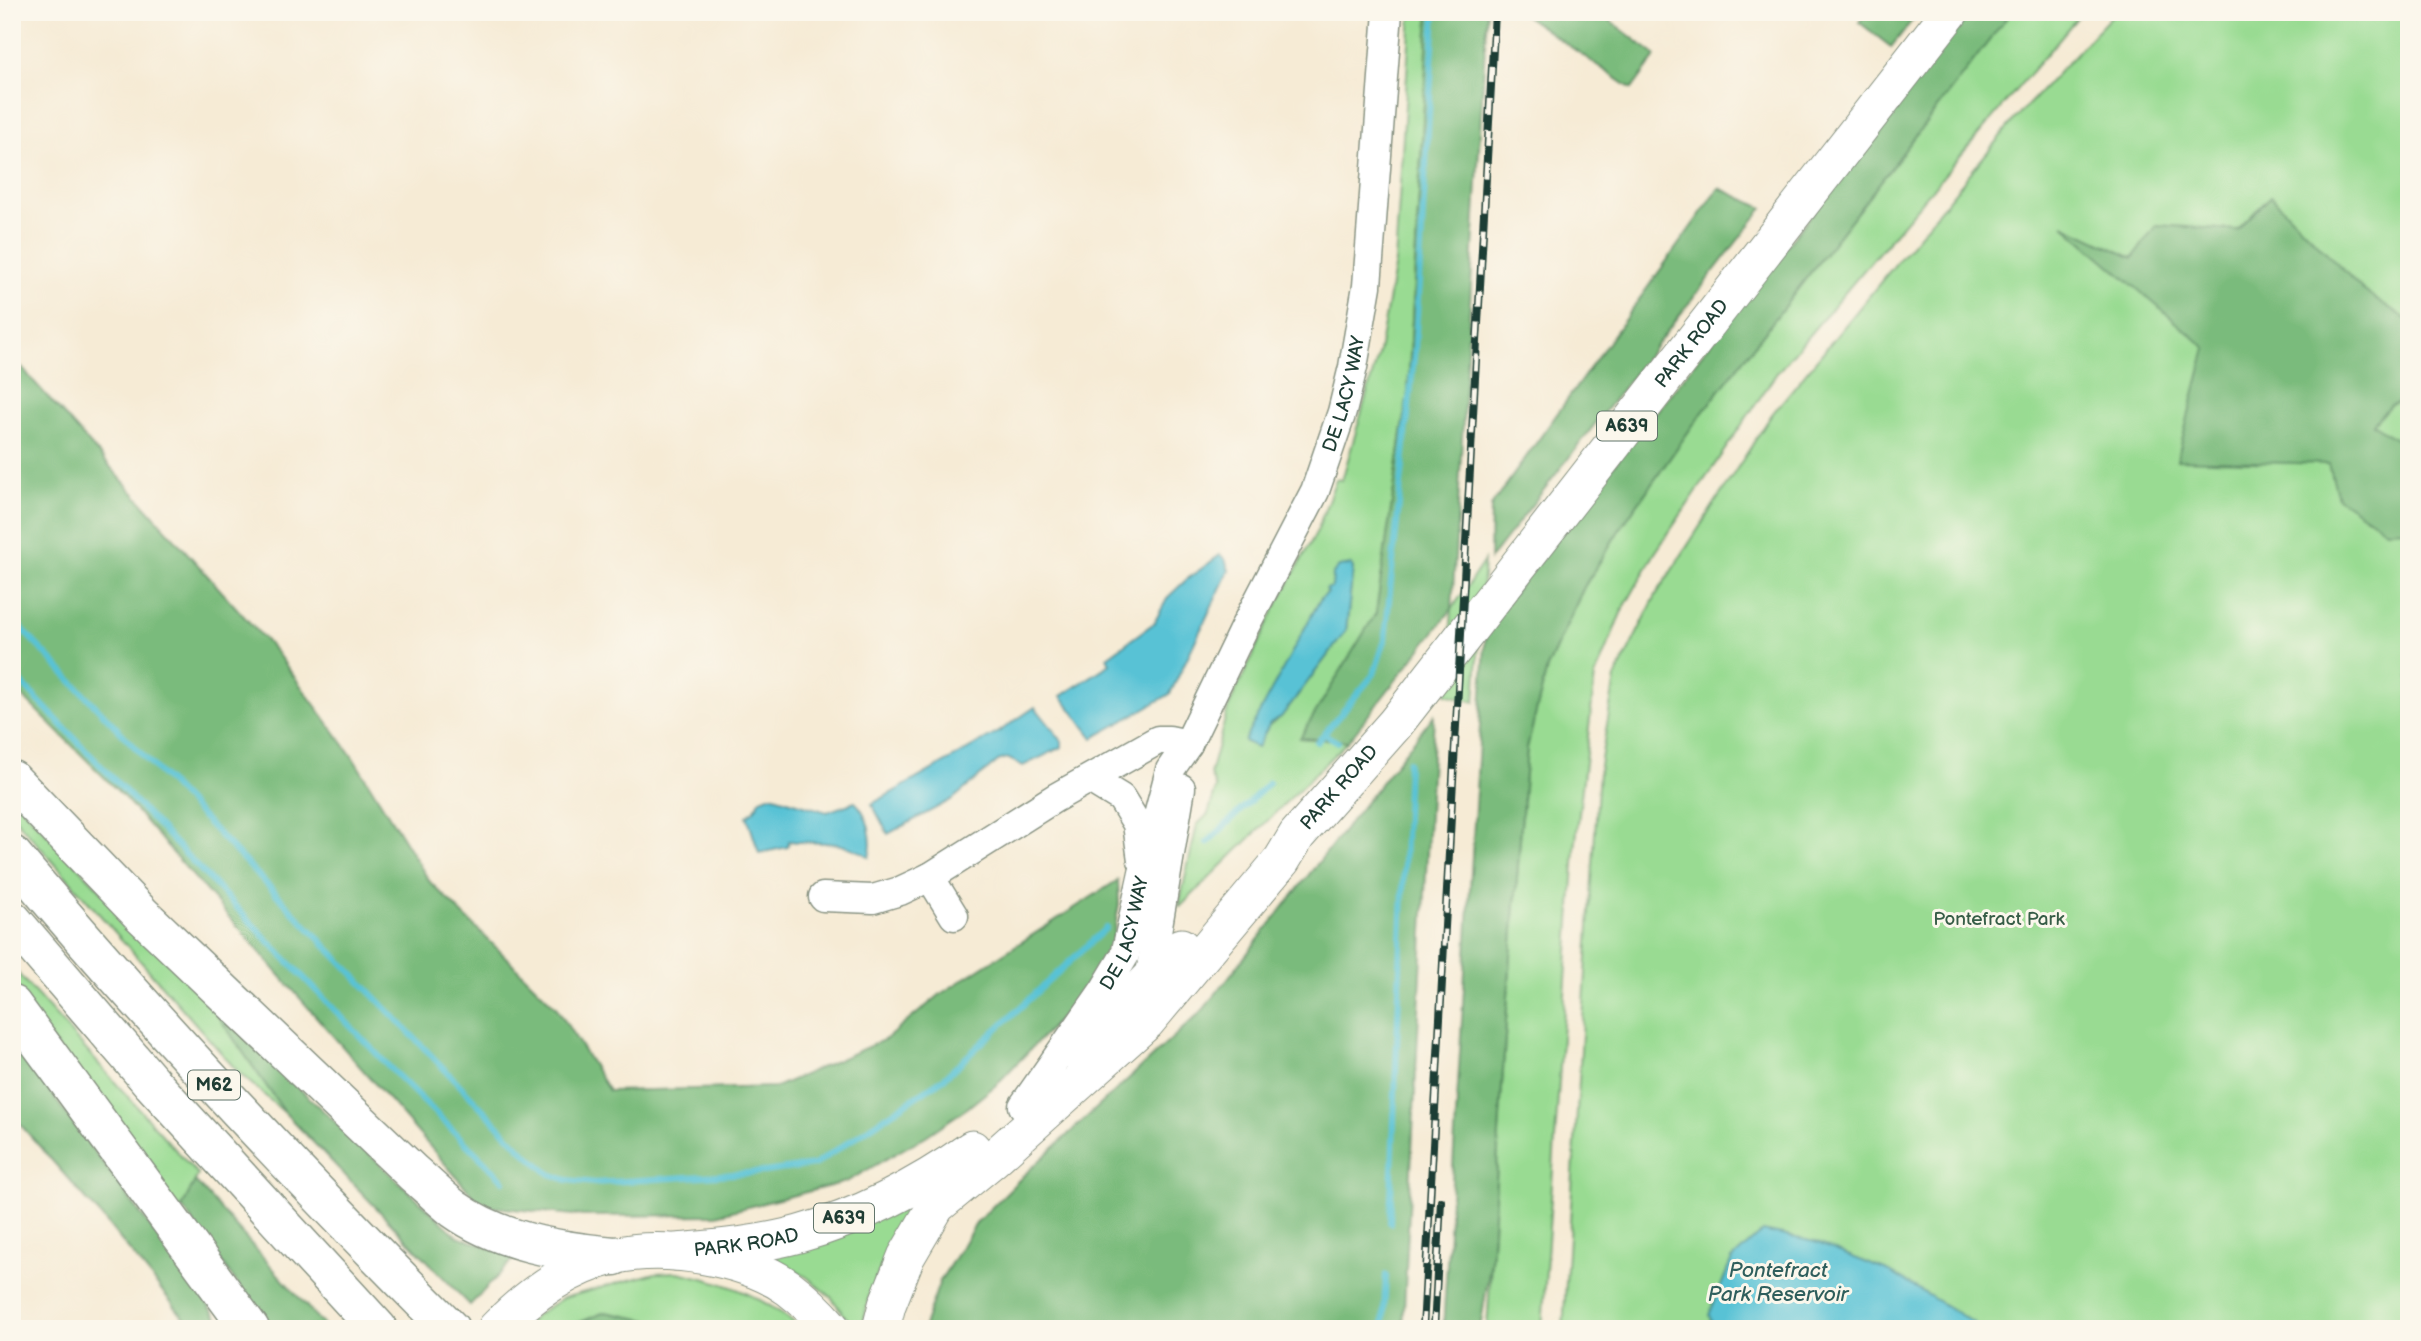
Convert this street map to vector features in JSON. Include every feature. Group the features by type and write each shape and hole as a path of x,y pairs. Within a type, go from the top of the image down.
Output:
{"highway":[{"path":"12,780 141,914 413,1173 456,1210 521,1241 614,1256"},
{"name":"M62","path":"12,855 76,932 233,1105 438,1317"},
{"name":"M62","path":"12,920 152,1083 378,1329"},
{"path":"12,1005 250,1329"}],"main road":[{"name":"PARK ROAD","path":"881,1329 887,1305 906,1257 936,1206 993,1147 1146,1022 1282,860 1297,835 1395,724 1950,12"},
{"name":"PARK ROAD","path":"677,1252 766,1241 826,1226 993,1147 1023,1106 1064,1069 1275,849 1297,835"},
{"path":"908,1329 915,1293 930,1258 993,1147"},
{"name":"A639","path":"496,1329 542,1289 587,1265 614,1256 677,1252 722,1260 753,1270 787,1287 817,1312 832,1329"}],"street":[{"name":"DE LACY WAY","path":"1023,1106 1104,990 1125,954 1170,770 1188,744 1233,649 1315,491 1342,412 1353,367 1367,285 1388,12"},
{"path":"823,897 873,899 900,891 930,877 1158,740 1188,744"},
{"name":"DE LACY WAY","path":"1146,1022 1149,980 1188,744"},
{"path":"1090,779 1121,798 1137,824 1143,873"},
{"path":"930,877 954,916"}],"green space":[{"path":"1411,12 1429,12 1408,392 1376,614 1300,738 1348,741 1180,907 1197,825 1208,814 1216,788 1210,774 1228,708 1271,616 1317,531 1336,479 1342,480 1379,352 1395,262","holes":["1351,565 1353,568 1346,631 1281,717 1245,741 1321,598"]},
{"path":"1429,12 1487,12 1452,609 1348,741 1300,738 1376,613 1408,392"},
{"path":"1520,12 1599,12 1656,56 1632,89"},
{"path":"1867,12 1919,12 1891,47 1859,22"},
{"path":"1971,12 2011,12 1693,425 1618,532 1584,587 1547,668 1527,748 1491,1260 1480,1329 1443,1329 1486,628"},
{"path":"2011,12 2082,12 1776,374 1655,553 1621,613 1595,676 1575,849 1542,1329 1487,1329 1506,1022 1527,748 1547,668 1584,587 1618,532 1693,425"},
{"name":"Pontefract Park","path":"2115,12 2409,12 2409,1329 1563,1329 1599,771 1615,678 1656,595 1772,414 2013,121"},
{"path":"1719,188 1763,208 1490,559 1491,506"},
{"path":"2271,196 2363,290 2409,321 2409,399 2390,405 2373,424 2409,448 2409,529 2386,530 2338,498 2329,464 2177,460 2206,348 2063,225 2133,258 2156,225 2237,230"},
{"path":"12,357 276,652 352,756 430,882 556,1007 609,1091 776,1087 886,1039 942,993 1118,880 1119,904 1111,951 1105,963 1070,1008 996,1085 926,1136 846,1182 716,1215 584,1216 482,1206 123,796 12,686"},
{"path":"1484,561 1475,702 1446,694 1452,609"},
{"path":"1434,715 1403,1329 923,1329 940,1281 977,1222 1024,1175 1203,1010"},
{"path":"12,797 211,1006 286,1114 238,1072 12,815"},
{"path":"12,967 198,1175 179,1213 12,986"},
{"path":"211,1006 457,1236 516,1257 470,1305 286,1114"},
{"path":"12,1041 226,1329 193,1329 107,1223 12,1115"},
{"path":"195,1181 327,1329 269,1329 182,1207"},
{"path":"923,1194 889,1250 870,1291 862,1329 854,1329 831,1297 808,1278 765,1252"},
{"path":"678,1272 744,1292 772,1307 803,1329 691,1329 605,1312 564,1329 522,1329 539,1313 563,1298 655,1273"},
{"path":"605,1312 691,1329 564,1329"}],"water":[{"path":"1220,555 1225,559 1229,570 1170,694 1093,738 1061,696 1110,664 1107,657 1154,623 1168,597"},
{"path":"1351,565 1353,568 1346,631 1281,717 1270,723 1257,748 1244,741 1321,598 1328,593 1326,589 1332,587 1333,574 1339,567"},
{"path":"1035,707 1062,741 1062,747 1023,766 1007,758 998,761 953,799 888,834 872,804 997,733"},
{"path":"771,795 827,812 855,802 869,828 869,857 849,847 830,843 789,841 788,847 759,853 747,816 761,799"},
{"name":"Pontefract Park Reservoir","path":"1763,1231 1815,1242 1890,1272 1974,1323 1979,1329 1714,1329 1709,1315 1732,1259"}],"waterway":[{"path":"1317,742 1374,674 1385,640 1415,347 1435,12"},
{"path":"12,619 523,1151 550,1174 567,1180 595,1183 764,1172 814,1165 944,1078 1106,928"},
{"path":"12,673 399,1077 504,1181"},
{"path":"1324,734 1338,742"},
{"path":"1390,1223 1408,762"},
{"path":"1207,843 1269,783"},
{"path":"1383,1329 1386,1275"}],"railway":[{"path":"1423,1329 1495,12"},
{"path":"1434,1329 1441,1201"}]}
